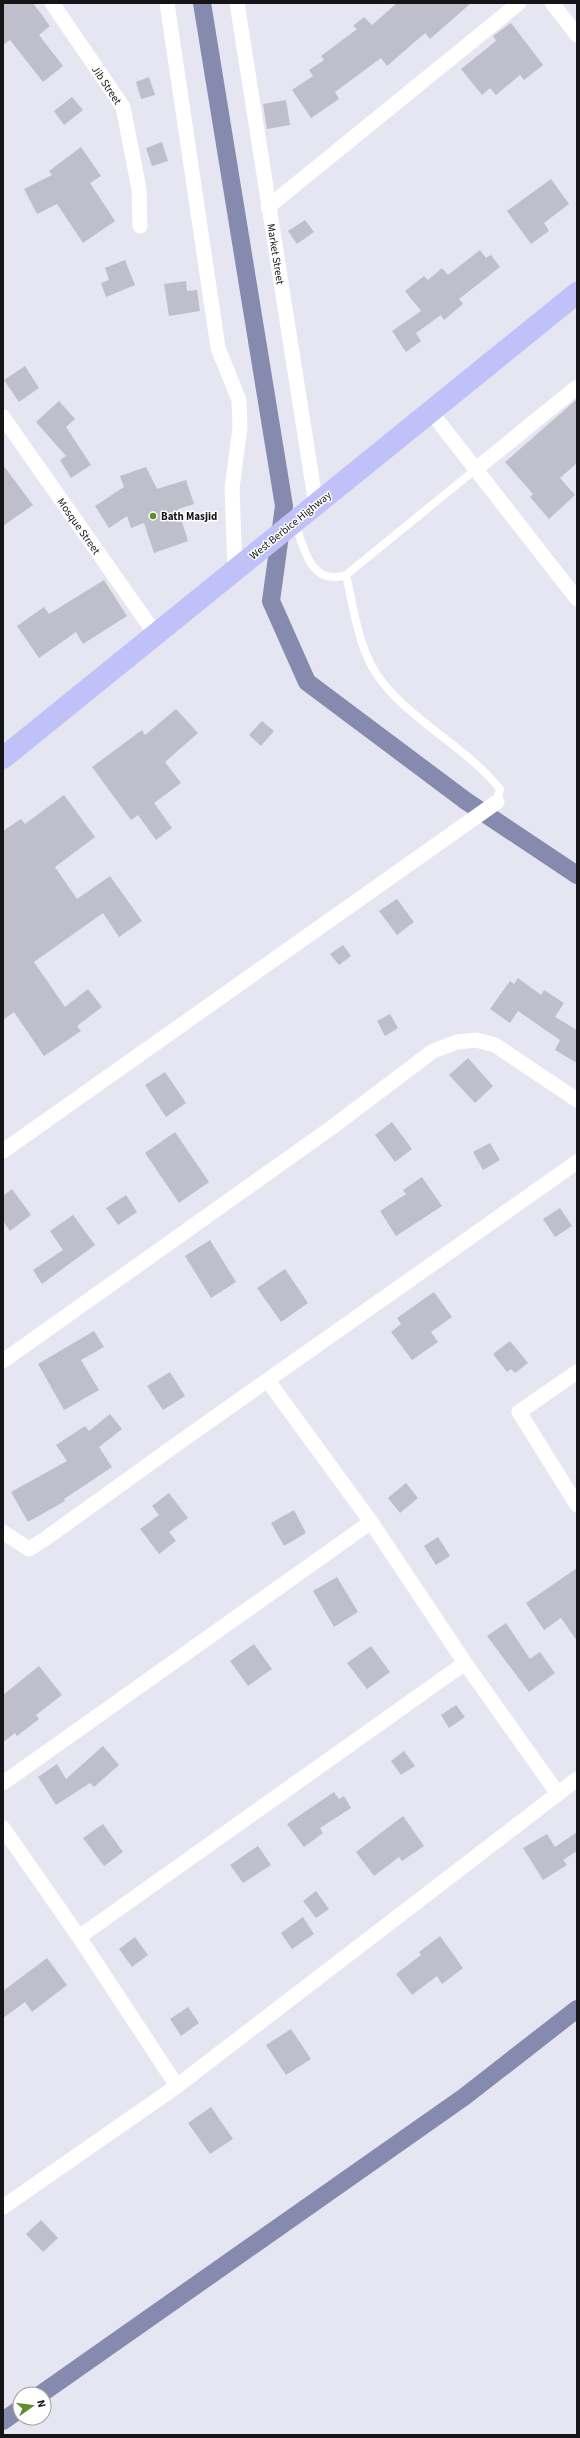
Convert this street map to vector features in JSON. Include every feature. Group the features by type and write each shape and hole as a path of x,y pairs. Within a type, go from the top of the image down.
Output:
{"main road":[{"name":"West Berbice Highway","path":"3,758 577,293"}],"street":[{"name":"Jib Street","path":"52,3 123,107 139,189 140,226"},
{"path":"167,3 218,348 239,400 240,428 232,488 235,569"},
{"name":"Market Street","path":"237,3 316,504"},
{"path":"268,207 519,3"},
{"path":"552,3 577,35"},
{"path":"476,469 577,387"},
{"path":"430,412 577,599"},
{"name":"Mosque Street","path":"3,417 156,635"},
{"path":"3,1151 497,802"},
{"path":"3,1361 331,1128 433,1051 458,1042 476,1040 495,1045 577,1100"},
{"path":"3,1532 29,1549 577,1162"},
{"path":"577,1372 519,1412 577,1505"},
{"path":"268,1381 371,1522 465,1663 558,1794"},
{"path":"3,1783 371,1522"},
{"path":"79,1937 465,1663"},
{"path":"3,2207 177,2086 577,1779"},
{"path":"3,1828 79,1937 177,2086"}],"lane":[{"path":"291,525 313,567 329,577 337,578 346,575 476,469"},
{"path":"346,575 367,654 382,683 422,721 490,777 500,789 497,802"}],"building":[{"path":"3,3 33,3 50,26 39,35 63,66 43,82 10,40 3,45"},
{"path":"397,3 471,3 430,39 425,33 387,66 381,58 335,92 339,99 311,118 292,90 313,76 309,70 324,60 321,56 357,29 353,26 364,17 372,25"},
{"path":"511,23 543,65 524,80 520,75 496,95 490,88 482,95 461,69 496,41 493,36"},
{"path":"149,77 155,95 141,99 136,82"},
{"path":"72,97 83,110 64,125 54,111"},
{"path":"286,100 290,125 267,129 263,104"},
{"path":"162,142 168,161 152,166 146,148"},
{"path":"81,147 101,176 90,183 115,221 83,243 57,204 37,214 24,189 52,175 49,171"},
{"path":"551,179 569,204 544,223 549,231 531,244 507,211"},
{"path":"305,220 314,232 297,244 288,231"},
{"path":"480,250 486,258 491,255 500,267 459,299 463,304 444,320 441,315 416,333 421,341 406,352 392,331 421,311 405,291 424,276 428,280 442,268 448,275"},
{"path":"125,260 135,285 106,297 101,283 109,280 105,268"},
{"path":"186,281 187,291 197,290 200,311 169,316 164,284"},
{"path":"25,366 39,388 19,402 4,380"},
{"path":"577,399 577,463 560,478 575,495 549,519 530,497 533,494 505,462"},
{"path":"59,401 75,419 66,427 91,465 71,478 60,460 66,456 36,422"},
{"path":"3,465 33,505 3,526"},
{"name":"Bath Masjid","path":"146,467 157,489 186,480 194,504 178,509 188,541 154,553 144,523 131,528 127,516 109,528 95,506 124,487 120,476"},
{"path":"104,580 127,616 83,644 76,632 39,658 17,626 44,607 49,614"},
{"path":"176,709 198,733 165,762 181,783 154,803 172,828 156,840 138,815 131,820 92,767 142,730 145,735"},
{"path":"262,721 274,731 261,746 249,735"},
{"path":"64,795 95,837 55,867 77,899 110,876 142,921 119,937 103,913 34,962 65,1007 88,989 102,1007 77,1026 81,1031 44,1056 14,1012 3,1020 3,831 21,819 25,824"},
{"path":"397,899 414,922 397,935 379,911"},
{"path":"343,945 351,956 339,965 330,954"},
{"path":"518,978 541,995 544,990 564,1003 555,1017 577,1030 577,1063 555,1050 560,1040 518,1011 510,1023 490,1009 510,981 514,984"},
{"path":"390,1014 398,1028 385,1036 377,1021"},
{"path":"468,1058 493,1086 475,1103 449,1075"},
{"path":"165,1072 186,1103 166,1117 145,1085"},
{"path":"392,1122 412,1149 395,1162 375,1135"},
{"path":"175,1132 209,1182 179,1203 145,1153"},
{"path":"490,1143 500,1160 483,1170 473,1152"},
{"path":"422,1177 442,1206 396,1236 380,1211 406,1194 403,1190"},
{"path":"12,1189 31,1215 10,1231 3,1221 3,1196"},
{"path":"126,1195 137,1212 118,1225 106,1208"},
{"path":"560,1208 572,1226 555,1237 543,1219"},
{"path":"73,1215 95,1245 42,1284 33,1270 63,1250 50,1231"},
{"path":"210,1240 236,1282 211,1298 185,1256"},
{"path":"285,1269 308,1303 281,1322 257,1288"},
{"path":"434,1292 452,1317 431,1332 438,1342 412,1360 391,1332 401,1324 397,1318"},
{"path":"94,1331 104,1347 81,1360 99,1390 64,1410 38,1364"},
{"path":"510,1341 528,1363 515,1373 511,1369 507,1372 493,1354"},
{"path":"170,1372 185,1396 163,1410 147,1386"},
{"path":"110,1414 122,1429 99,1447 112,1467 64,1499 65,1501 28,1522 11,1492 67,1461 56,1445 85,1426 89,1431"},
{"path":"406,1483 418,1498 400,1513 388,1498"},
{"path":"169,1493 188,1518 169,1532 176,1541 159,1554 140,1529 159,1515 152,1506"},
{"path":"294,1510 306,1533 284,1546 271,1523"},
{"path":"438,1537 450,1556 436,1565 424,1546"},
{"path":"577,1568 577,1641 561,1618 544,1630 526,1603"},
{"path":"337,1577 358,1612 334,1627 313,1591"},
{"path":"506,1623 530,1659 540,1652 555,1673 529,1692 487,1636"},
{"path":"254,1644 272,1669 248,1686 230,1661"},
{"path":"371,1646 390,1672 367,1689 347,1663"},
{"path":"39,1666 62,1695 36,1715 39,1719 17,1736 15,1733 3,1742 3,1695"},
{"path":"456,1705 465,1717 449,1728 441,1715"},
{"path":"103,1746 119,1765 94,1787 90,1783 56,1805 38,1777 57,1764 66,1779"},
{"path":"404,1751 415,1766 401,1775 391,1761"},
{"path":"334,1792 339,1799 344,1796 351,1808 320,1828 323,1833 304,1847 287,1824"},
{"path":"403,1816 424,1846 402,1861 399,1857 374,1876 356,1852"},
{"path":"103,1824 123,1852 104,1866 83,1838"},
{"path":"577,1832 577,1851 563,1860 567,1865 543,1880 523,1848 547,1834 555,1847"},
{"path":"258,1846 271,1865 243,1883 230,1865"},
{"path":"316,1891 329,1909 316,1918 303,1901"},
{"path":"303,1917 314,1934 292,1949 281,1933"},
{"path":"440,1936 463,1968 442,1984 437,1976 412,1995 396,1974 421,1955 419,1952"},
{"path":"135,1937 148,1955 132,1967 119,1949"},
{"path":"47,1958 67,1985 32,2012 25,2002 3,2018 3,1991"},
{"path":"188,2007 199,2023 181,2036 170,2019"},
{"path":"291,2029 311,2059 286,2075 266,2045"},
{"path":"211,2107 233,2139 210,2154 188,2123"},
{"path":"41,2220 58,2238 43,2252 26,2234"}],"waterway":[{"path":"202,3 284,506 271,601 307,682 466,801 577,875"},
{"path":"52,2386 464,2097 577,2009"},
{"path":"3,2421 12,2415"}],"place":[{"name":"Bath Masjid","path":"153,516"}]}
